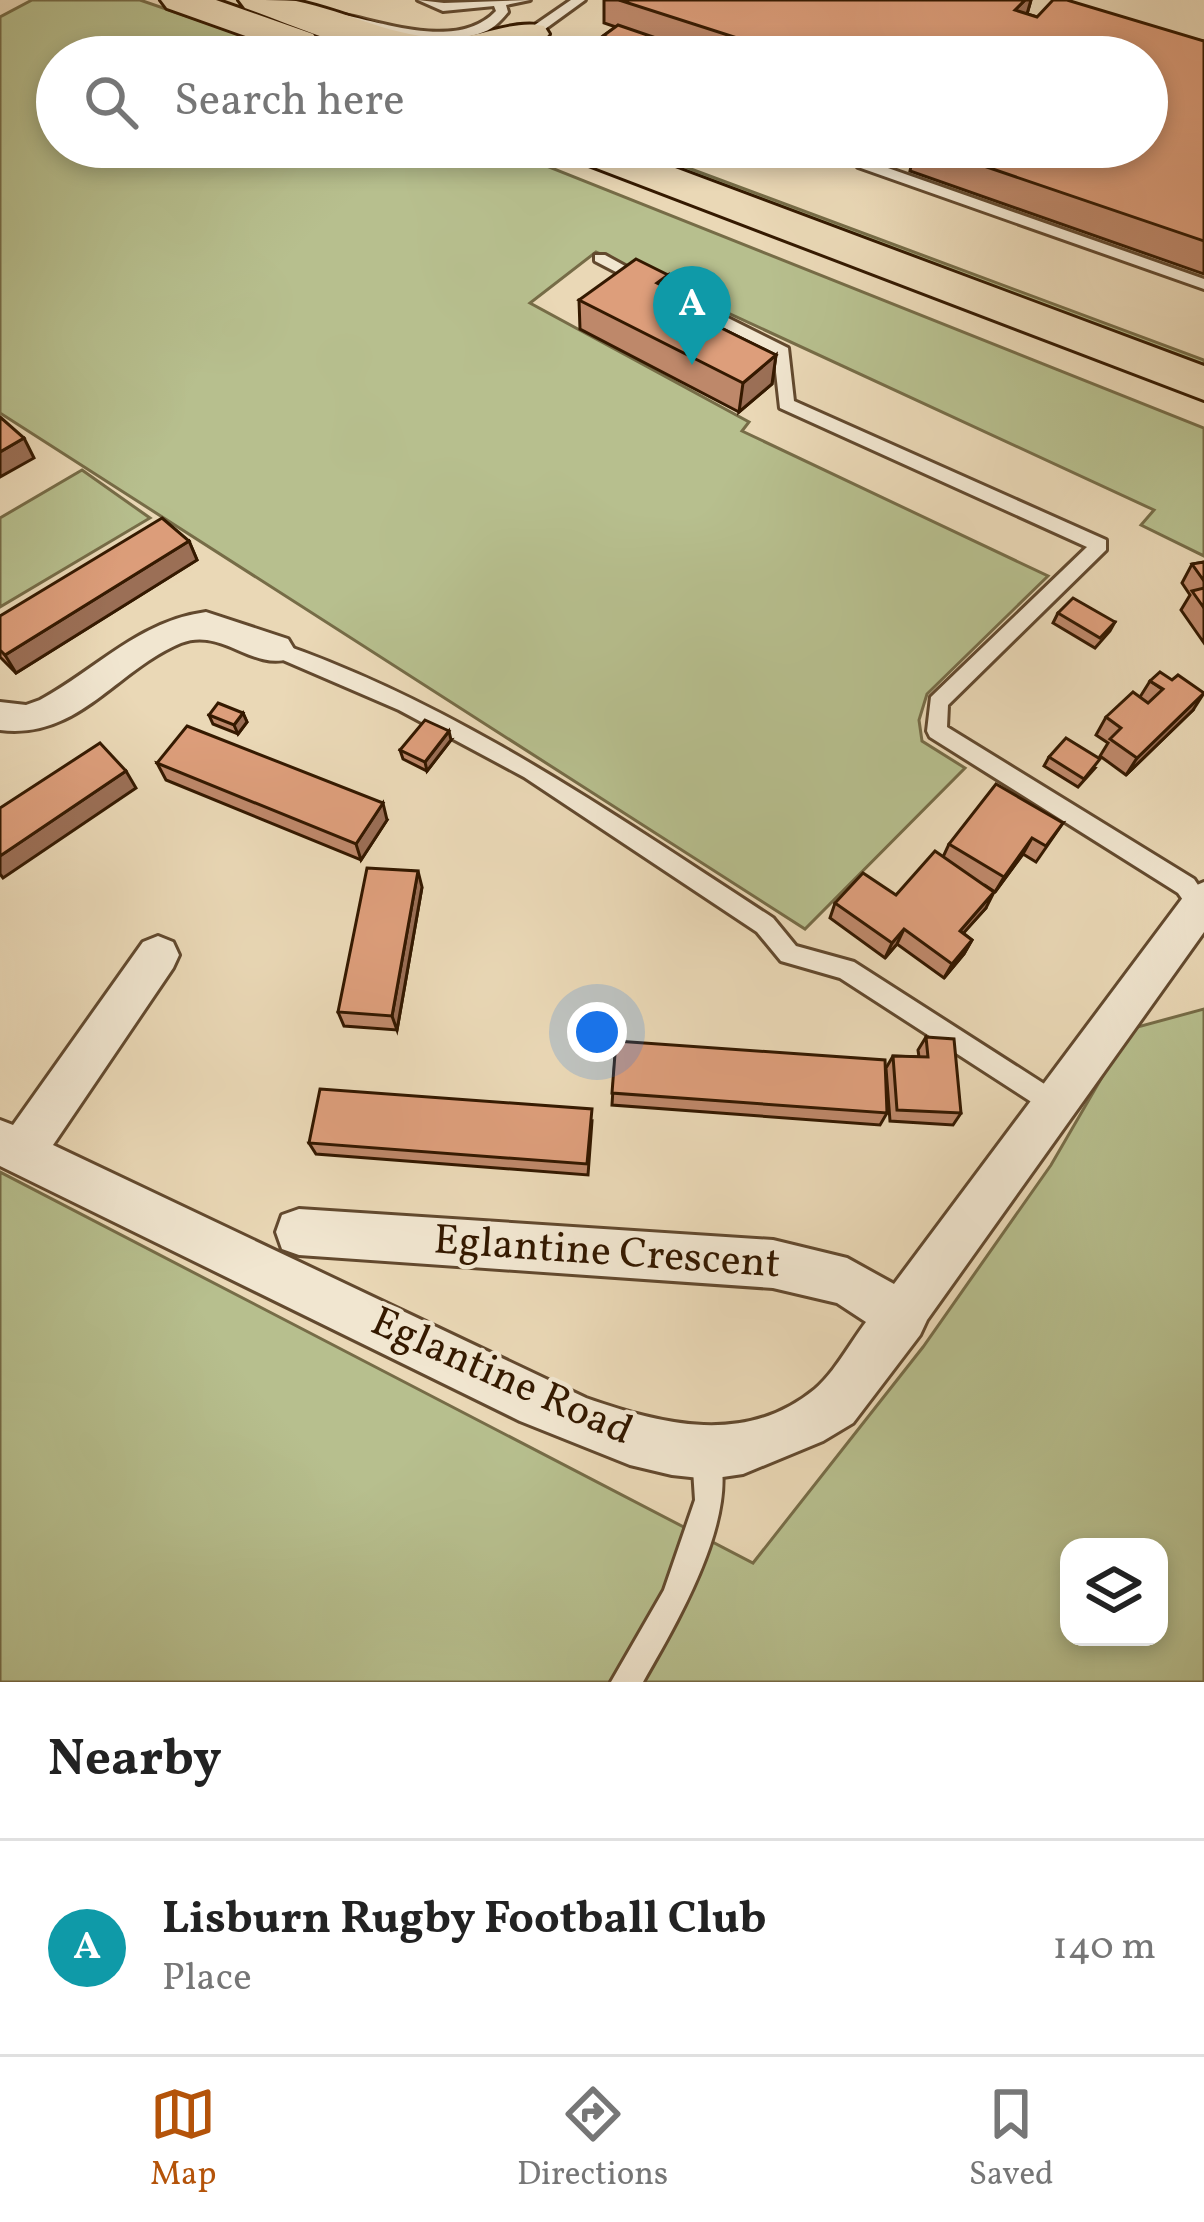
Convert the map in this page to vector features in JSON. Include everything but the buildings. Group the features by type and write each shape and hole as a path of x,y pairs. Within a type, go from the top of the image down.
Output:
{"highway":[{"path":"180,0 282,36"},
{"path":"274,5 364,36"},
{"path":"499,36 536,16"},
{"path":"635,168 1204,384"},
{"path":"719,168 1204,348"}],"street":[{"path":"0,716 10,719 48,713 168,634 203,625 276,649"},
{"name":"Eglantine Road","path":"10,1148 524,1395 629,1439 706,1454 788,1435 835,1406 1202,902"},
{"path":"10,1148 158,955"},
{"name":"Eglantine Crescent","path":"299,1232 773,1264 847,1282 903,1318"}],"lane":[{"path":"424,0 443,7 498,1 536,16 579,0"},
{"path":"274,5 460,36 480,32 497,21 502,12 498,1"},
{"path":"874,168 1204,284"},
{"path":"600,258 782,352 786,404 1100,545 938,702 937,730 1186,886 1202,902"},
{"path":"276,649 406,705 531,771 765,925 789,954 846,969 1055,1104"},
{"path":"626,1682 676,1597 710,1500 706,1454"}],"green space":[{"path":"32,0 140,0 244,36 36,36 36,168 552,168 1204,428 1204,556 1141,525 1154,510 596,252 530,303 749,422 742,431 1048,576 927,694 919,720 922,741 965,768 805,929 0,413 0,17"},
{"path":"668,168 688,168 1204,360 1204,368"},
{"path":"82,470 150,518 0,607 0,518"},
{"path":"1204,1009 1204,1682 0,1682 0,1172 753,1563 923,1347 1051,1165 1130,1029"}],"place":[{"name":"Lisburn Rugby Football Club","path":"692,365"}]}
